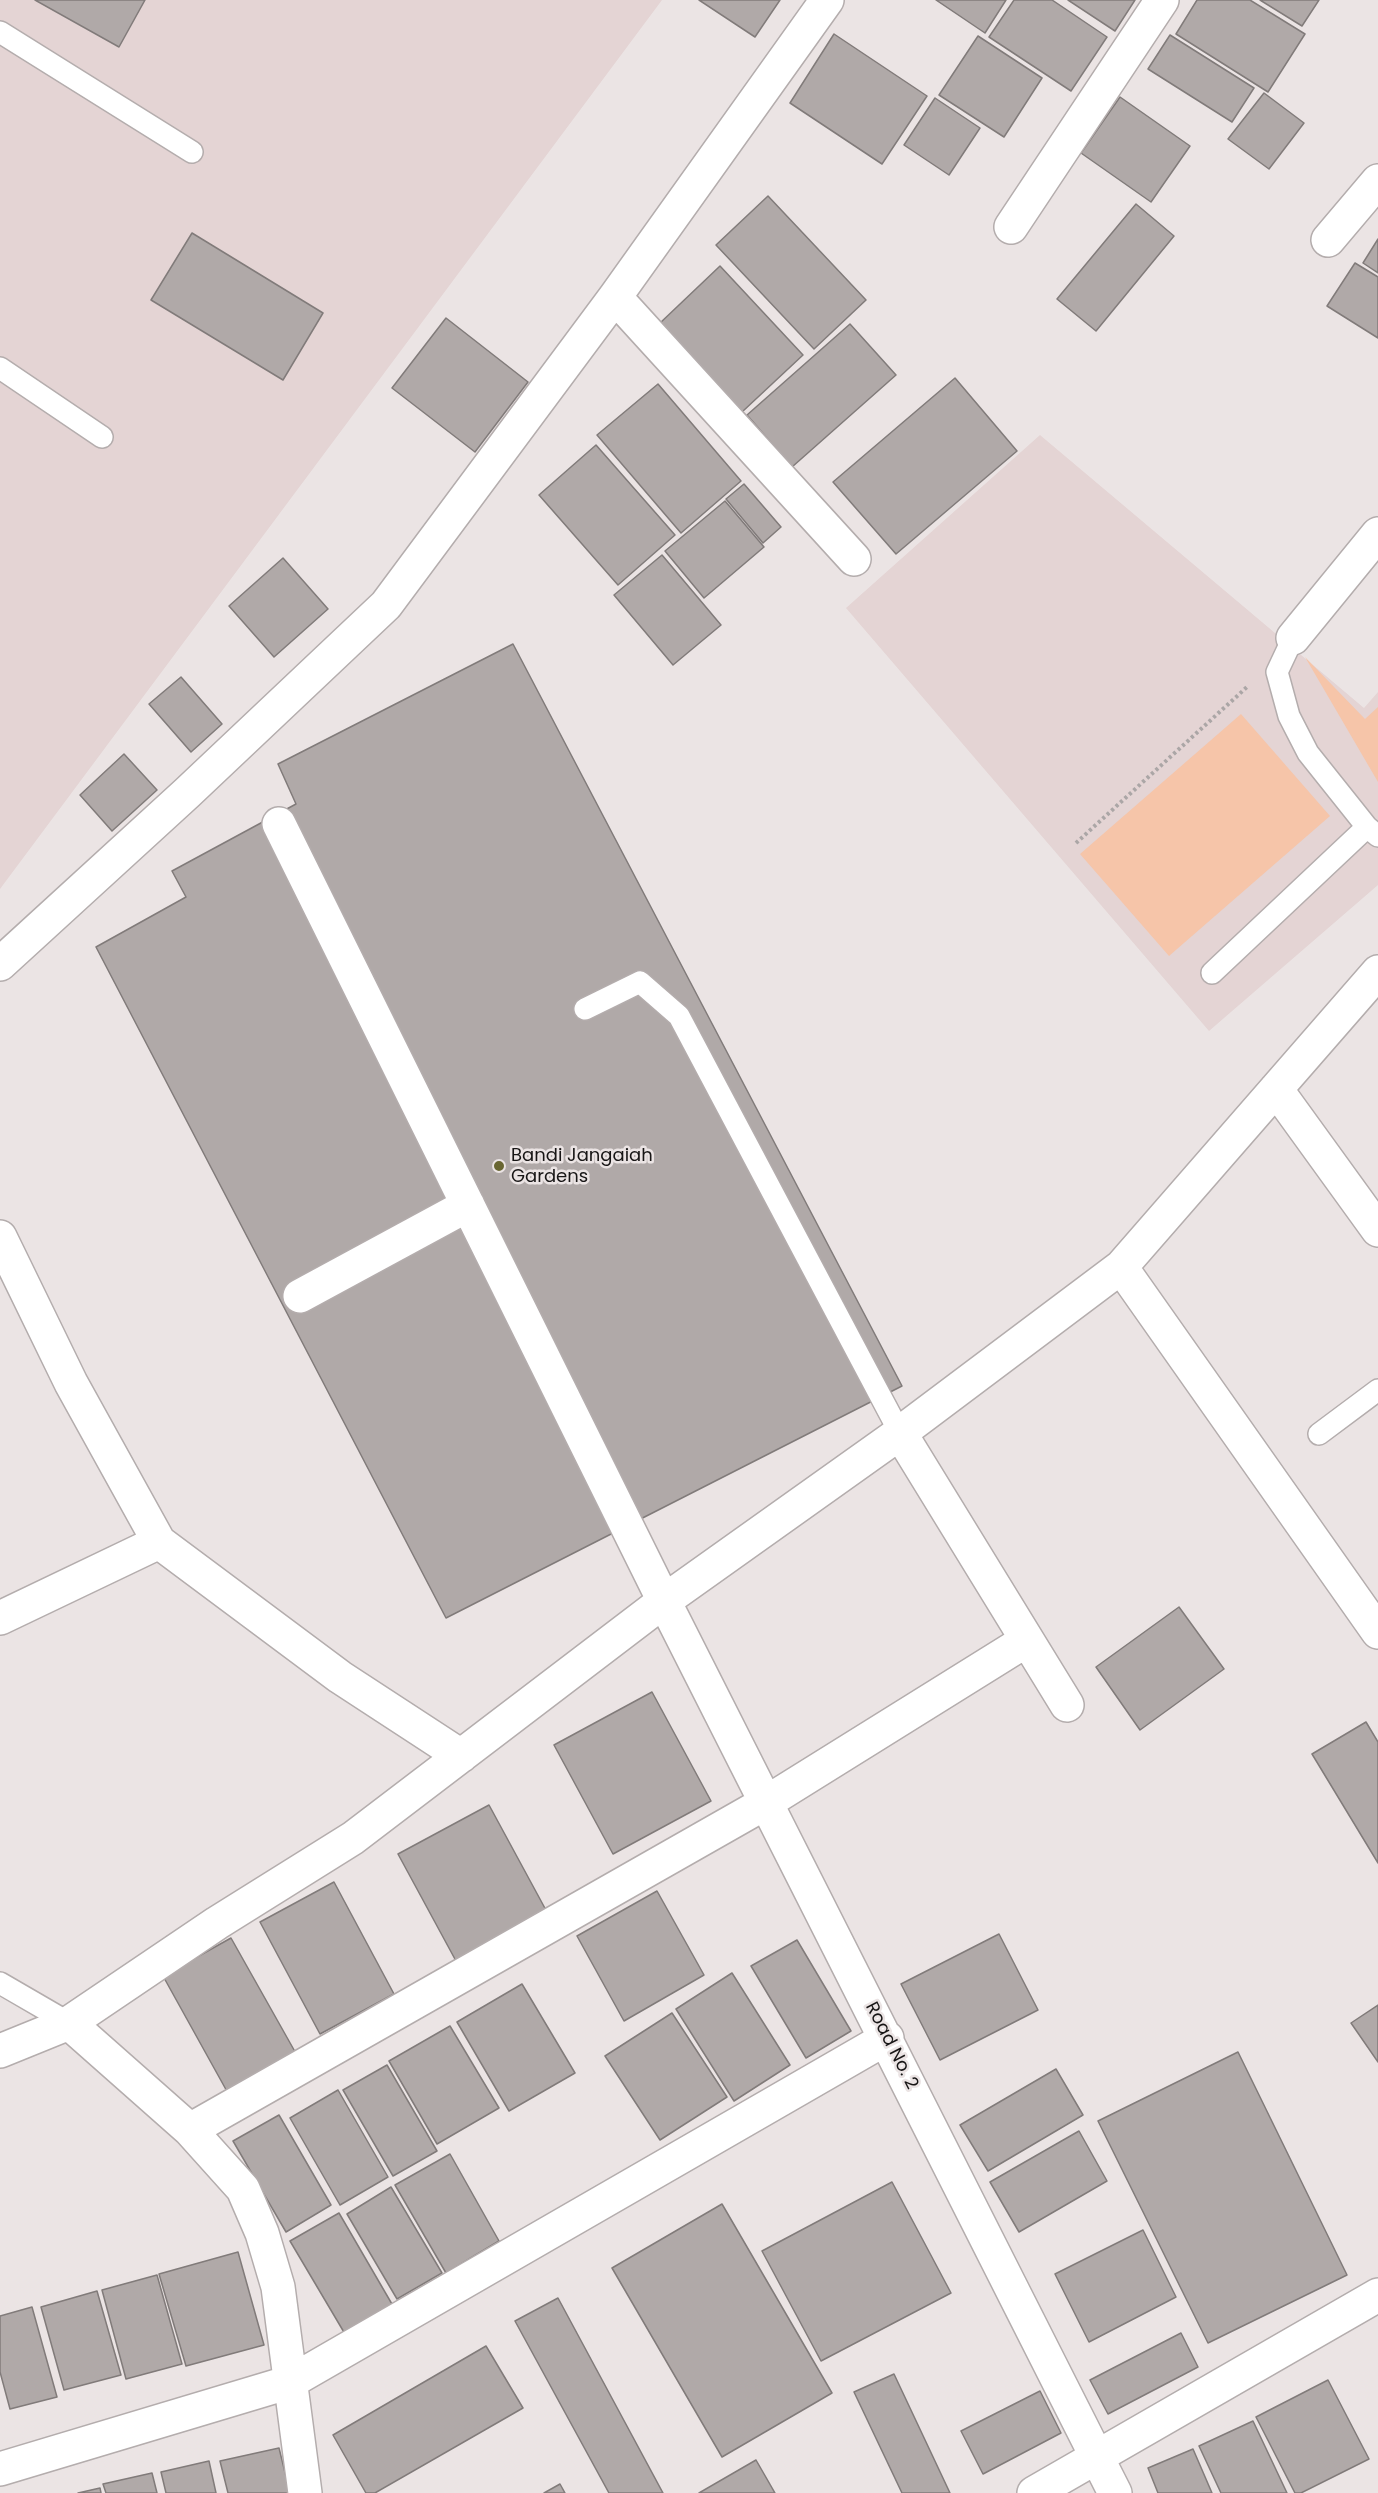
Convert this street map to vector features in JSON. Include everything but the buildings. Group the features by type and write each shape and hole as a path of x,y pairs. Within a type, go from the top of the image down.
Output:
{"street":[{"path":"0,964 187,793 386,605 615,297 827,0"},
{"path":"1011,227 1162,0"},
{"path":"1328,240 1378,181"},
{"path":"615,297 854,559"},
{"path":"1293,638 1378,534"},
{"name":"Road No. 2","path":"279,824 664,1601 887,2038 1115,2493"},
{"path":"0,2051 69,2023 217,1923 353,1839 664,1601 900,1433 1121,1267 1378,972"},
{"path":"1276,1089 1378,1230"},
{"path":"300,1296 468,1205"},
{"path":"0,1237 71,1383 159,1542 340,1677 461,1756"},
{"path":"1121,1267 1378,1632"},
{"path":"900,1433 1067,1705"},
{"path":"0,1618 159,1542"},
{"path":"190,2130 767,1802 1027,1640"},
{"path":"69,2023 190,2130 243,2189 262,2233 278,2287 305,2493"},
{"path":"0,2469 290,2382 887,2038"},
{"path":"1034,2493 1378,2295"}],"lane":[{"path":"0,32 192,152"},
{"path":"0,368 102,437"},
{"path":"1212,973 1372,831 1308,753 1289,716 1277,672 1293,638"},
{"path":"585,1009 640,982 680,1016 900,1433"},
{"path":"1319,1434 1378,1390"},
{"path":"0,1983 69,2023"}],"path":[{"path":"1076,843 1237,693 1258,679 1277,672"}],"shaded area":[{"path":"0,0 662,0 0,889"},
{"path":"1040,435 1364,708 1378,692 1378,885 1209,1031 846,608"},
{"path":"1305,657 1365,719 1378,707 1378,782"},
{"path":"1241,714 1330,816 1169,956 1080,854"}],"place":[{"name":"Bandi Jangaiah Gardens","path":"499,1166"}]}
